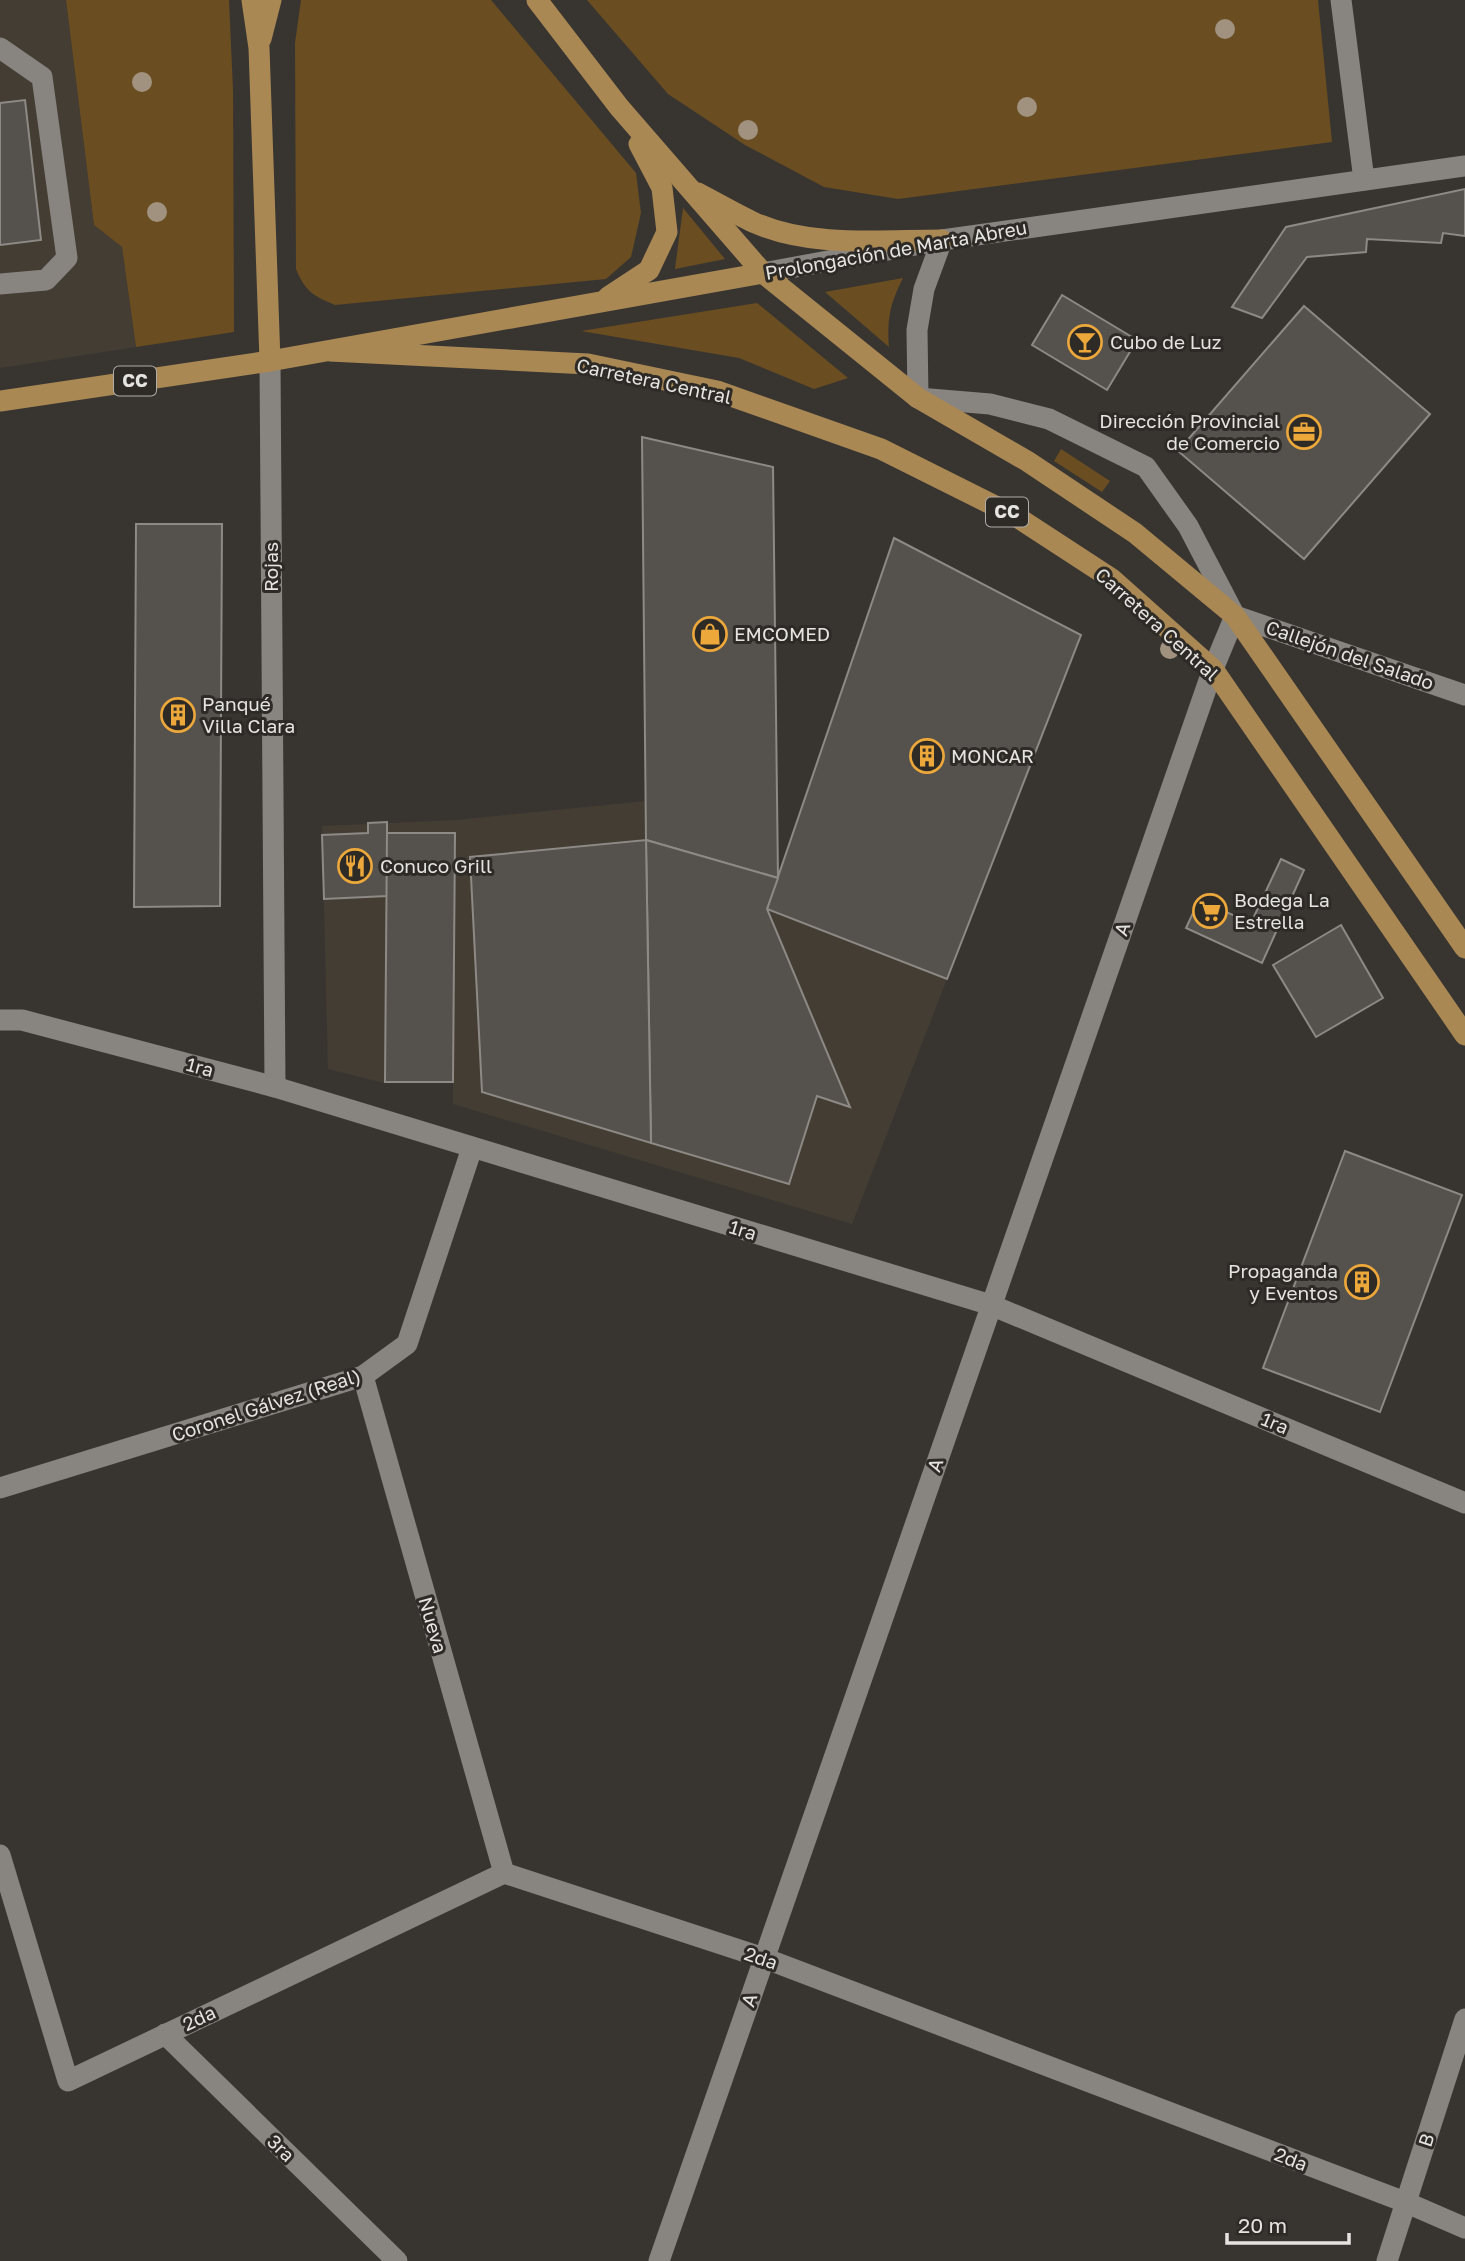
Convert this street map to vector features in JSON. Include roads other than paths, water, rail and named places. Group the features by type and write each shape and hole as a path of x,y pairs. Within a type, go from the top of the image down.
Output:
{"main road":[{"path":"252,0 259,48"},
{"path":"259,48 271,0"},
{"path":"537,0 619,107 762,273 918,398 1027,461 1135,533 1235,616 1465,948"},
{"name":"Rojas","path":"259,48 270,361"},
{"path":"601,302 649,270 667,232 662,188 619,107"},
{"path":"687,187 757,224 801,236 942,240"},
{"name":"Prolongación de Marta Abreu","path":"330,351 762,273"},
{"name":"CC","path":"0,401 330,351"},
{"name":"Carretera Central","path":"330,351 588,364 718,391 881,449 1017,517 1112,579 1213,669 1465,1035"}],"street":[{"path":"1341,0 1364,180"},
{"path":"0,48 42,77 67,258 46,280 0,284"},
{"name":"Prolongación de Marta Abreu","path":"762,273 942,240 1465,166"},
{"path":"942,240 924,289 917,330 918,398 990,404 1049,419 1146,467 1188,526 1235,616"},
{"name":"Rojas","path":"270,361 275,1087"},
{"name":"A","path":"659,2261 1213,669 1235,616"},
{"name":"Callejón del Salado","path":"1235,616 1465,695"},
{"name":"1ra","path":"0,1020 22,1020 275,1087 991,1305 1465,1503"},
{"name":"Coronel Gálvez (Real)","path":"0,1488 363,1376 407,1344 472,1148"},
{"name":"Nueva","path":"363,1376 504,1873"},
{"name":"2da","path":"0,1855 68,2081 504,1873 764,1958 1405,2202 1465,2228"},
{"name":"B","path":"1387,2261 1465,2019"},
{"name":"3ra","path":"165,2034 397,2261"}],"place":[{"name":"Cubo de Luz","path":"1085,342"},
{"name":"Dirección Provincial de Comercio","path":"1304,432"},
{"name":"EMCOMED","path":"710,634"},
{"name":"Panqué Villa Clara","path":"178,715"},
{"name":"MONCAR","path":"927,756"},
{"name":"Conuco Grill","path":"355,866"},
{"name":"Bodega La Estrella","path":"1210,911"},
{"name":"Propaganda y Eventos","path":"1362,1282"}]}
